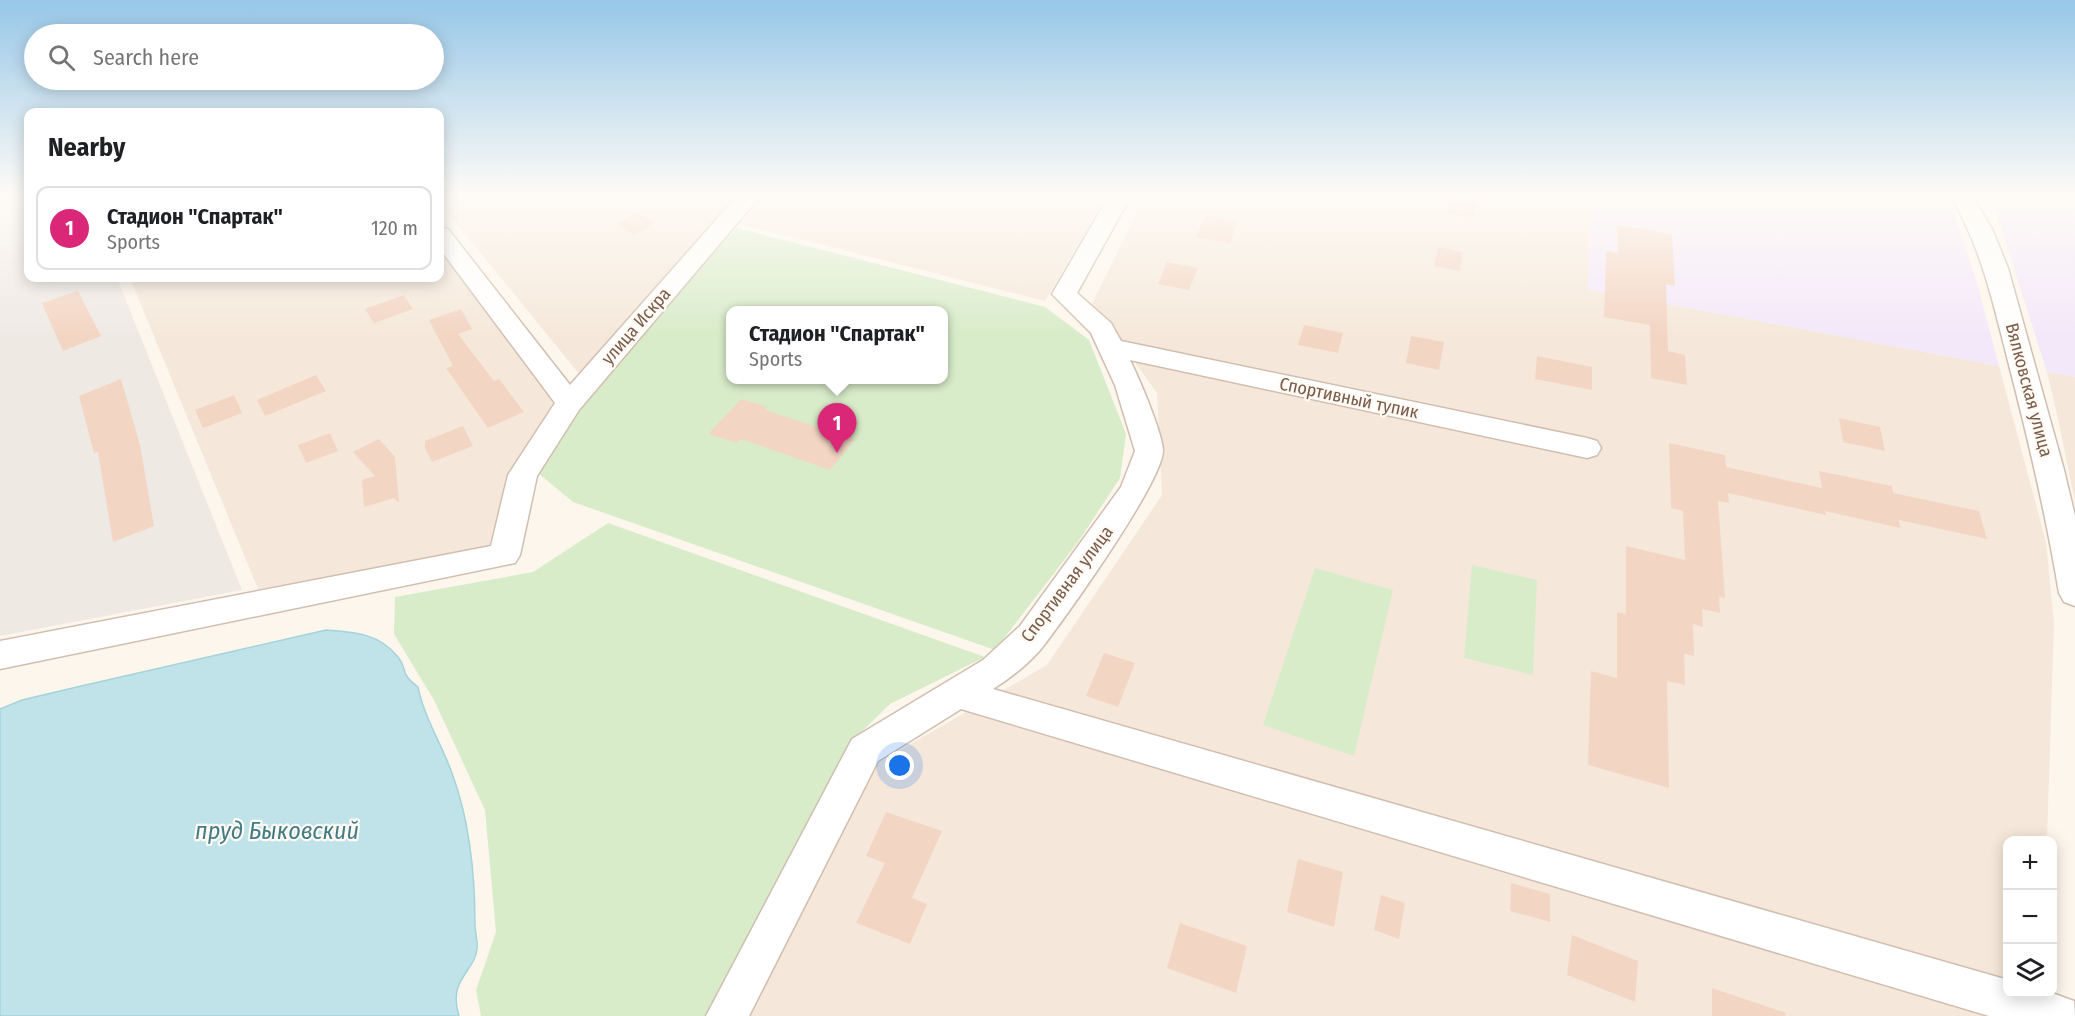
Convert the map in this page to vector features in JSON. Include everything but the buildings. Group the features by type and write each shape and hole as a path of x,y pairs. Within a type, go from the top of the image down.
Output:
{"street":[{"path":"446,241 569,403"},
{"name":"улица Искра","path":"0,655 504,555 523,475 569,403 710,241"},
{"name":"Спортивная улица","path":"727,1016 865,750 995,670 1032,636 1134,492 1149,451 1132,395 1102,329 1064,294 1094,241"},
{"name":"Вялковская улица","path":"1986,241 2037,410 2065,531 2075,593"},
{"name":"Спортивный тупик","path":"1112,348 1587,448"},
{"path":"958,693 2059,1016"}],"shaded area":[{"path":"0,241 24,241 24,282 119,282 242,590 0,636"},
{"path":"471,241 697,241 580,375"},
{"path":"809,241 1080,241 1045,301"},
{"path":"1123,241 1589,241 1588,289 1999,366 2046,542 2054,624 2047,836 2003,836 2003,998 2043,998 2042,1016 748,1016 878,763 1047,665 1162,495 1157,393 1092,304"},
{"path":"1589,241 1963,241 1976,279 1999,366 1588,289"},
{"path":"2005,241 2075,241 2075,377 2047,372"},
{"path":"444,255 553,403 508,474 489,548 258,589 132,282 444,282"},
{"path":"2047,372 2075,377 2075,502 2057,414"}],"green space":[{"path":"725,241 789,241 1045,307 1089,340 1126,434 1120,478 1078,542 995,650 573,502 538,473 582,403 648,324"},
{"path":"608,523 985,657 890,704 850,743 708,1016 481,1016 476,990 496,932 485,810 434,700 394,634 395,597 533,572"},
{"path":"1472,565 1537,580 1533,675 1464,658"},
{"path":"1315,568 1393,590 1354,756 1263,725"}],"water":[{"name":"пруд Быковский","path":"326,630 356,633 374,638 391,649 398,657 408,678 418,687 425,710 453,776 464,812 470,849 477,945 472,963 459,984 456,1003 459,1016 0,1016 0,709 22,700"}],"place":[{"name":"Стадион \"Спартак\"","path":"837,453"}]}
